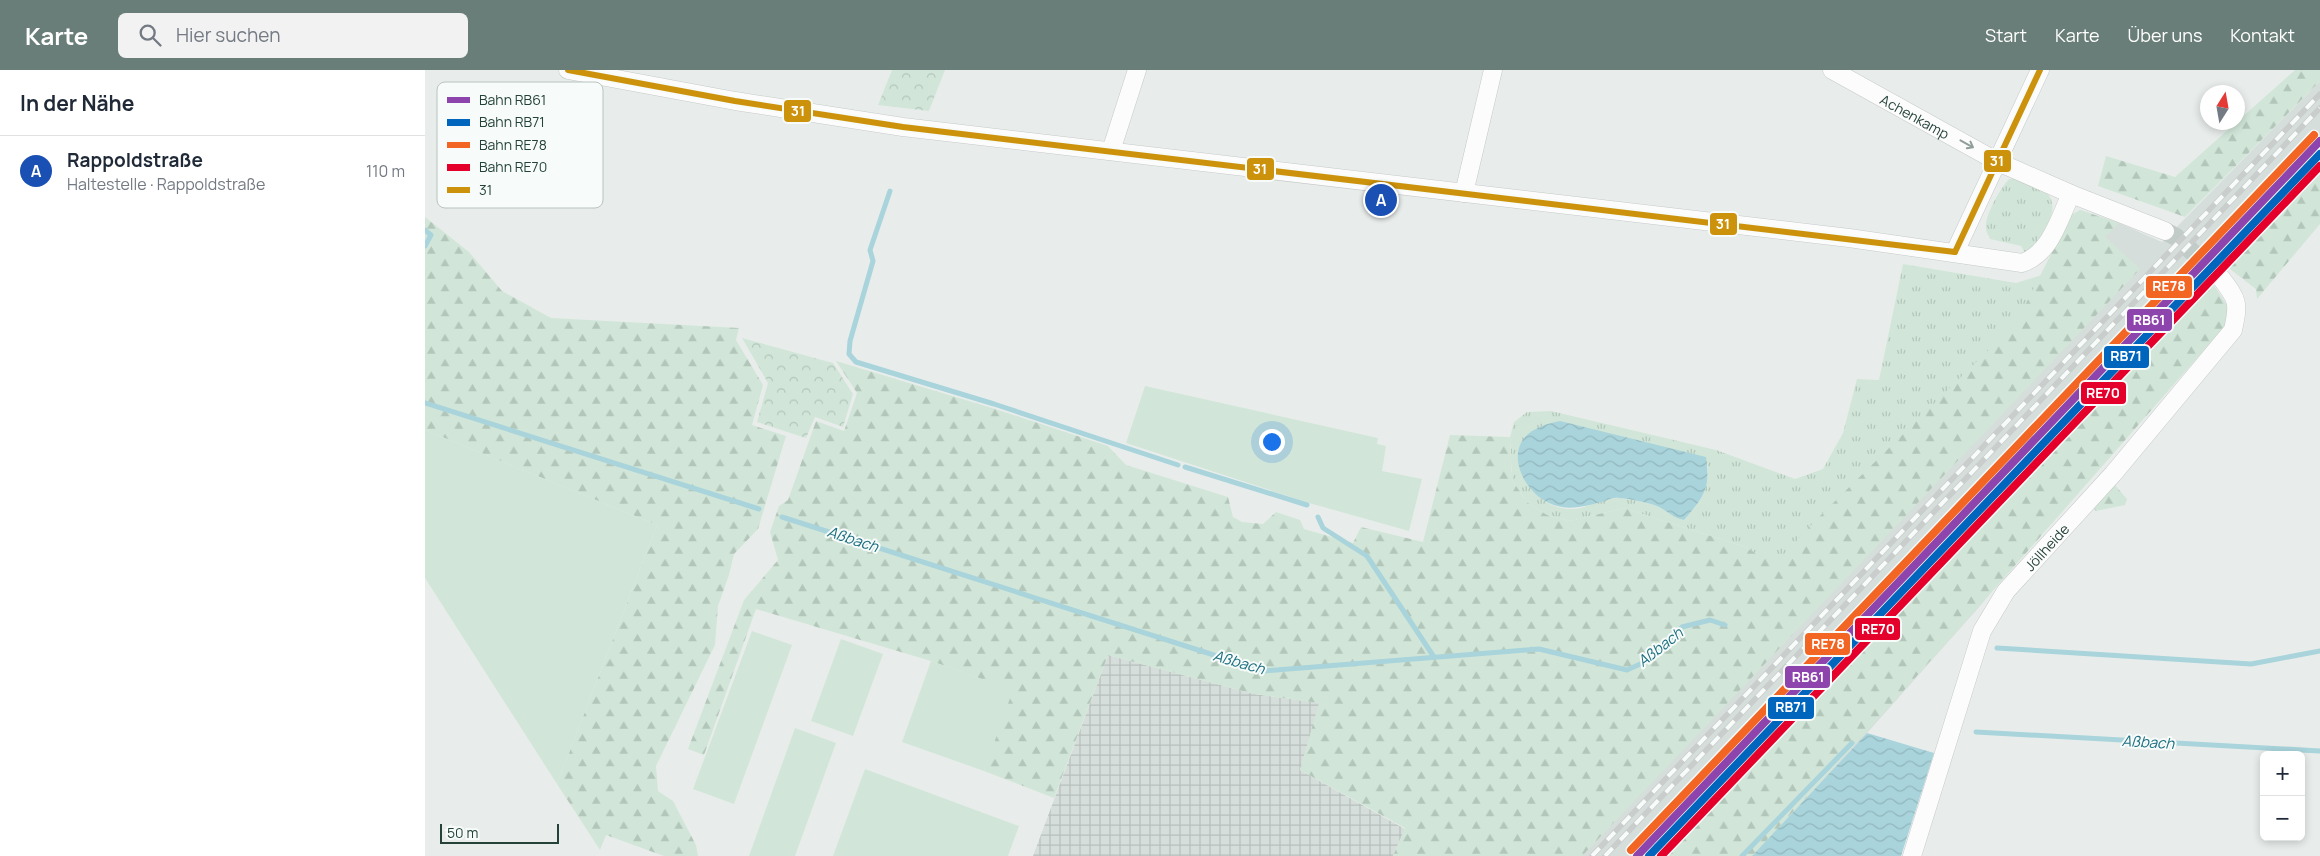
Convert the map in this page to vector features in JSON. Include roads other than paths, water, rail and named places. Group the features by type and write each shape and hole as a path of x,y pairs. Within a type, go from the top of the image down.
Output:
{"street":[{"path":"568,70 894,126 1955,252 2022,262 2033,259 2046,246 2071,194"},
{"path":"1111,151 1137,70"},
{"path":"1465,193 1493,70"},
{"name":"Achenkamp","path":"1832,70 1998,162"},
{"path":"1955,252 2040,70"},
{"path":"1998,162 2071,194 2165,231"},
{"name":"Jöllheide","path":"1912,856 1982,631 2006,591 2113,474 2233,330 2237,312 2236,297 2221,278"}],"water":[{"path":"1560,421 1706,457 1707,484 1697,505 1684,520 1657,506 1628,499 1613,498 1591,505 1570,508 1556,506 1542,499 1528,486 1523,478 1518,460 1518,451 1528,434 1543,426"},
{"path":"1867,733 1934,753 1901,856 1752,856"}],"waterway":[{"path":"890,191 870,250 873,261 850,341 849,354 856,362 994,404 1178,465"},
{"name":"Aßbach","path":"425,230 431,235 425,246"},
{"name":"Aßbach","path":"425,403 759,509"},
{"path":"1185,467 1307,505"},
{"name":"Aßbach","path":"782,517 1264,671 1539,649 1627,670 1647,661 1682,627 1710,620 1725,625"},
{"path":"1318,517 1323,528 1367,556 1434,657"},
{"path":"1997,648 2251,664 2320,651"},
{"name":"Aßbach","path":"1976,732 2320,751"},
{"path":"1742,856 1852,743"}],"tunnel":[{"path":"2165,231 2176,237 2221,278"}],"railway":[{"path":"1592,856 2320,94"},
{"path":"1605,856 2320,108"}],"rail line":[{"name":"RE78","path":"1631,850 2314,135"},
{"name":"RB61","path":"1637,856 2320,141"},
{"name":"RB71","path":"1649,856 2320,154"},
{"name":"RE70","path":"1661,856 2320,166"}],"place":[{"name":"Rappoldstraße","path":"1381,200"}]}
